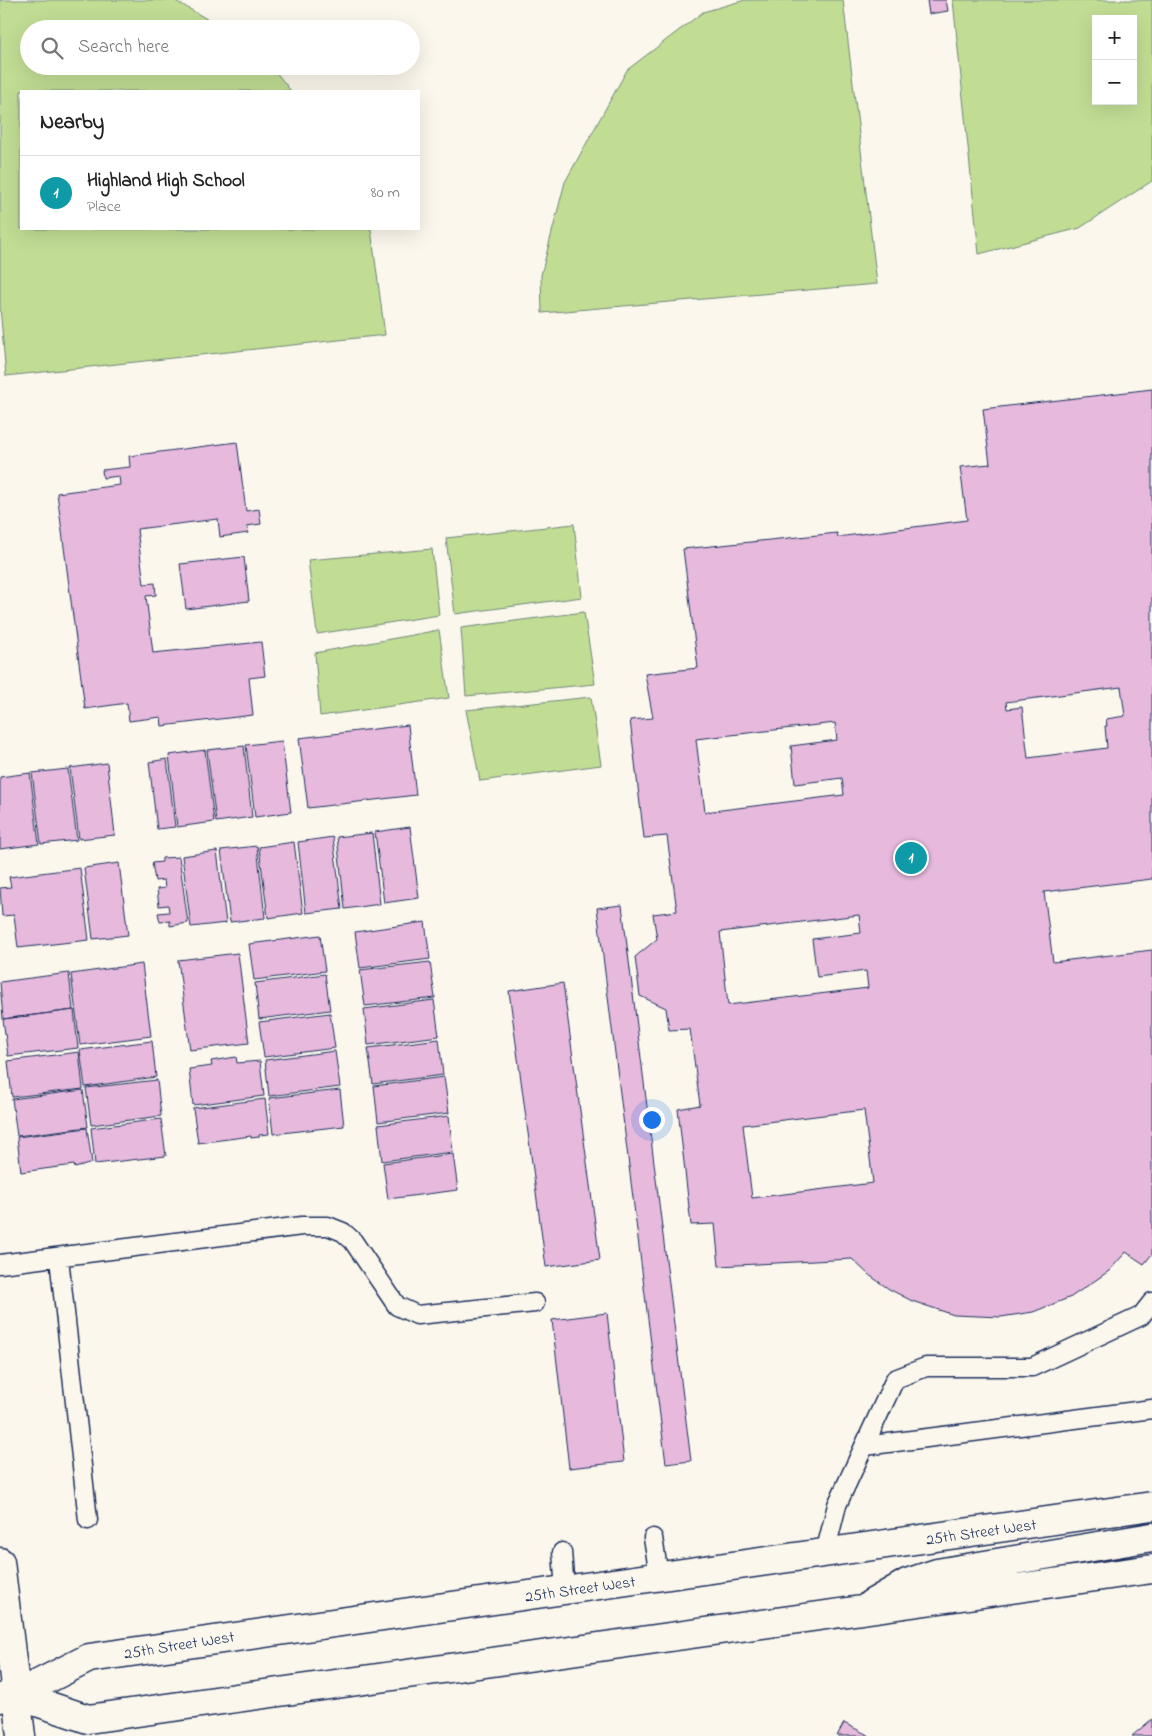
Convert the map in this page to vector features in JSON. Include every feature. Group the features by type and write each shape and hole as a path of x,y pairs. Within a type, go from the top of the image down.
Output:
{"main road":[{"name":"25th Street West","path":"8,1696 89,1658 1152,1506"},
{"path":"861,1610 907,1583 937,1573 1152,1537"},
{"path":"0,1562 8,1696 21,1736"},
{"path":"8,1696 88,1719 1152,1569"}],"lane":[{"path":"0,1264 302,1226 328,1226 344,1232 353,1241 397,1306 417,1315 535,1303"},
{"path":"59,1258 88,1520"},
{"path":"825,1553 834,1512 895,1379 926,1367 1032,1366 1148,1315"},
{"path":"865,1446 1152,1409"},
{"path":"653,1538 659,1576"},
{"path":"562,1552 566,1590"}],"green space":[{"path":"0,0 174,0 208,20 20,20 20,75 278,75 290,90 20,90 20,230 371,230 385,335 6,376 0,307"},
{"path":"745,0 843,0 877,284 542,313 541,275 565,182 627,70 703,12"},
{"path":"953,0 1152,0 1152,181 1080,228 979,254"},
{"path":"574,524 582,597 455,614 446,538"},
{"path":"432,549 439,615 317,634 308,560"},
{"path":"584,612 595,684 466,696 461,628"},
{"path":"439,630 449,698 320,716 315,653"},
{"path":"591,697 601,765 480,781 466,710"}],"building":[{"path":"927,0 946,0 948,11 929,14"},
{"path":"1152,389 1152,879 1044,892 1053,962 1152,950 1152,1254 1144,1264 1126,1252 1109,1271 1071,1297 1033,1312 1001,1317 954,1315 912,1301 889,1289 869,1275 852,1259 719,1266 715,1224 691,1225 678,1109 700,1105 690,1029 669,1030 666,1008 640,996 635,957 657,939 653,914 677,911 667,836 644,838 630,720 653,718 645,674 698,668 683,549 837,533 838,537 967,520 960,467 990,464 983,409","holes":["1121,687 1125,716 1106,719 1107,748 1028,758 1022,707 1007,709 1006,702","835,723 837,740 791,746 795,784 842,778 844,795 705,812 696,739","859,915 861,933 812,939 817,977 866,971 868,988 728,1005 720,932","864,1110 873,1183 752,1198 743,1125"]},
{"path":"237,442 246,511 259,509 261,524 247,526 248,533 220,537 218,519 137,529 144,584 155,583 156,595 146,596 153,653 261,642 265,676 249,678 253,715 162,726 161,717 129,721 127,703 85,709 57,493 120,485 119,476 103,478 102,470 130,467 129,456"},
{"path":"244,557 249,601 186,609 180,564"},
{"path":"408,725 416,795 308,808 299,738"},
{"path":"282,741 291,812 255,817 246,745"},
{"path":"244,746 252,817 216,822 207,750"},
{"path":"205,750 214,822 177,827 169,755"},
{"path":"167,759 175,827 157,829 149,762"},
{"path":"107,763 115,835 79,839 70,768"},
{"path":"68,769 77,840 41,844 32,773"},
{"path":"30,773 39,844 0,849 0,777"},
{"path":"410,827 419,898 384,903 375,832"},
{"path":"372,833 380,904 345,909 337,837"},
{"path":"333,837 342,909 306,913 298,842"},
{"path":"294,842 303,913 268,918 259,847"},
{"path":"257,846 265,918 230,922 221,850"},
{"path":"217,851 226,923 191,927 182,856"},
{"path":"179,857 188,923 170,926 170,921 160,922 158,913 169,912 168,905 159,906 157,889 165,888 164,880 155,881 152,863 162,862 162,858"},
{"path":"119,863 128,935 93,939 84,868"},
{"path":"80,868 89,940 18,948 14,915 2,916 0,888 11,887 9,877"},
{"path":"622,905 691,1461 666,1464 597,908"},
{"path":"425,922 430,959 360,968 355,932"},
{"path":"320,935 325,971 254,980 249,944"},
{"path":"238,953 249,1043 190,1050 178,960"},
{"path":"430,962 435,998 365,1006 360,970"},
{"path":"142,964 151,1036 80,1045 71,974"},
{"path":"69,973 73,1010 3,1019 0,982"},
{"path":"325,974 330,1010 259,1019 255,983"},
{"path":"563,983 600,1260 546,1267 509,991"},
{"path":"434,1000 439,1036 368,1045 364,1009"},
{"path":"74,1010 78,1048 8,1056 3,1019"},
{"path":"330,1013 335,1048 264,1057 259,1022"},
{"path":"439,1039 443,1075 373,1084 368,1048"},
{"path":"152,1041 156,1077 85,1087 80,1050"},
{"path":"335,1051 340,1087 269,1096 265,1060"},
{"path":"79,1052 83,1089 12,1097 8,1061"},
{"path":"236,1057 237,1063 260,1061 264,1096 193,1105 189,1069 212,1066 211,1061"},
{"path":"444,1077 449,1113 378,1122 374,1086"},
{"path":"157,1080 161,1116 91,1125 86,1088"},
{"path":"83,1090 88,1127 17,1136 12,1099"},
{"path":"340,1090 344,1126 273,1134 269,1098"},
{"path":"265,1099 269,1134 259,1135 259,1137 251,1138 251,1136 198,1143 193,1108"},
{"path":"449,1116 453,1152 382,1161 378,1125"},
{"path":"161,1119 166,1156 95,1164 91,1128"},
{"path":"87,1128 92,1163 75,1168 74,1165 21,1172 17,1137"},
{"path":"453,1154 458,1190 388,1199 383,1163"},
{"path":"607,1313 624,1462 569,1468 552,1320"},
{"path":"1152,1719 1152,1736 1132,1736"},
{"path":"844,1723 870,1736 837,1736"}],"place":[{"name":"Highland High School","path":"911,858"}]}
